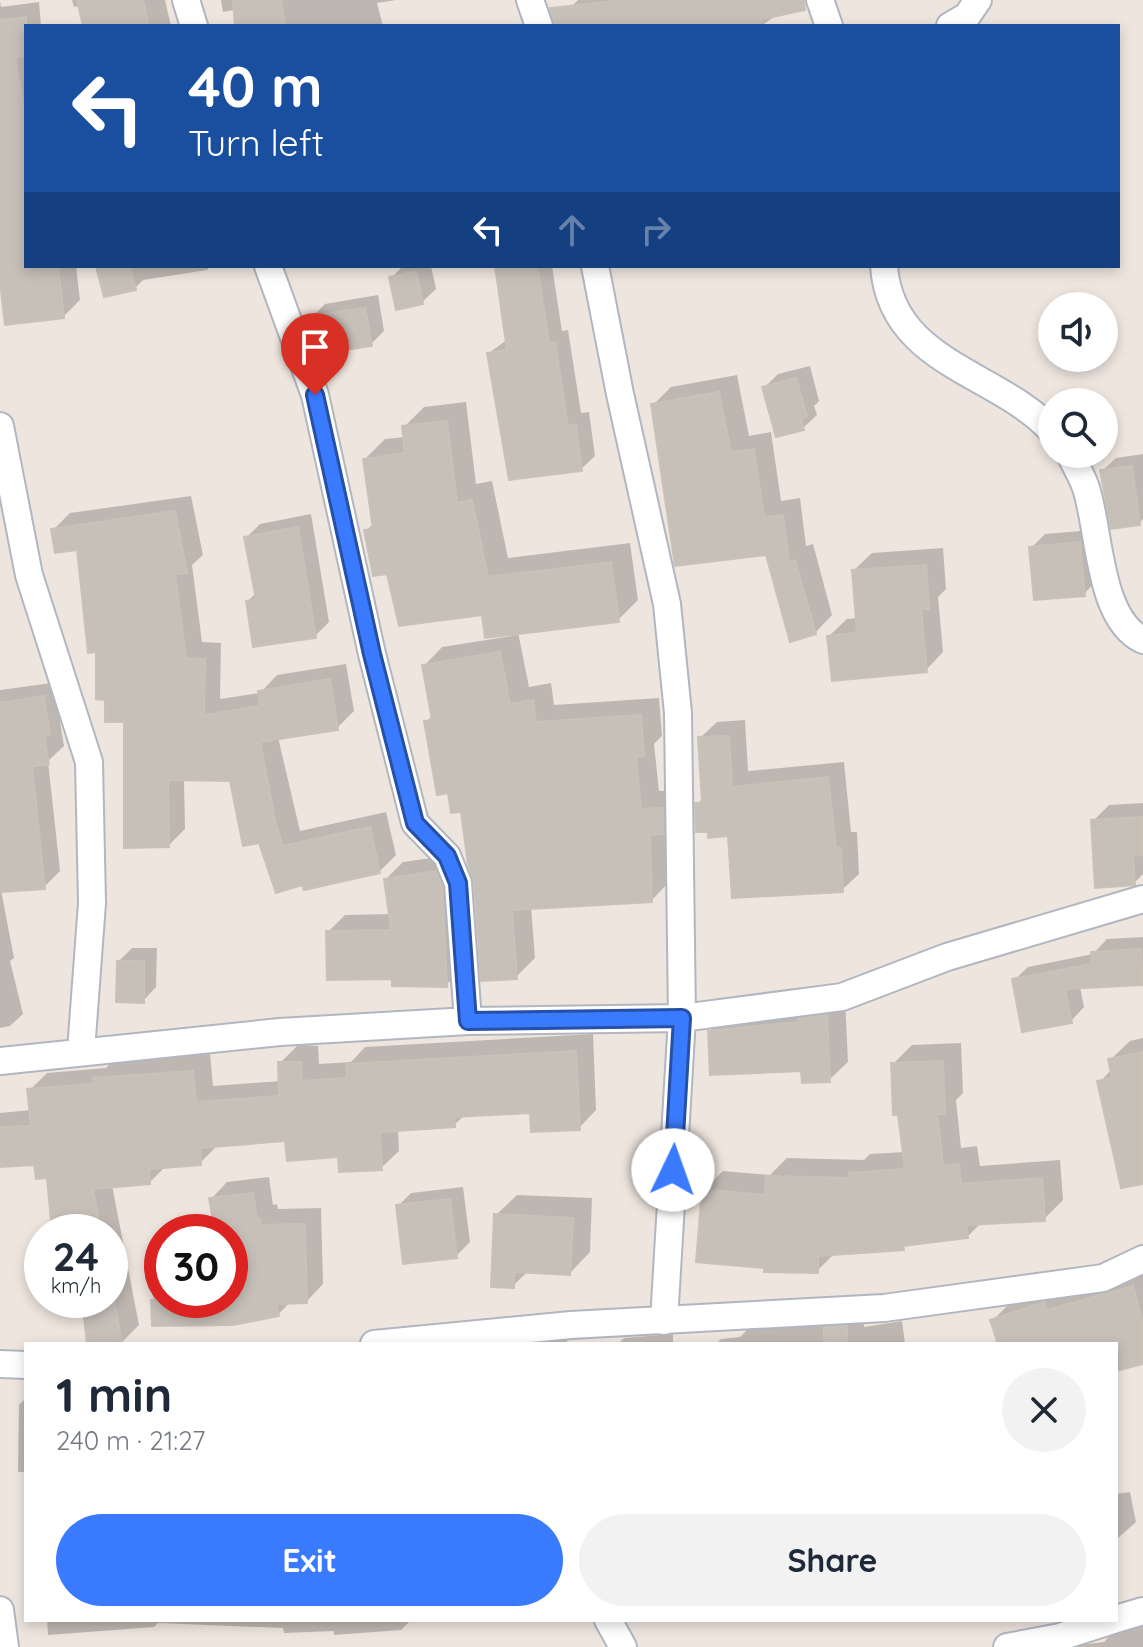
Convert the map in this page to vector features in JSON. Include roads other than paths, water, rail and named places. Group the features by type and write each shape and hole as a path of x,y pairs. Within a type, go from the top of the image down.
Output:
{"street":[{"path":"186,0 193,24"},
{"path":"530,0 538,24"},
{"path":"820,0 828,24"},
{"path":"953,24 967,16 978,0"},
{"path":"269,268 315,395 372,654 415,823 447,856 458,883 468,1021"},
{"path":"595,268 667,604 678,713 682,1018 664,1321"},
{"path":"885,268 899,313 923,346 963,373 1038,415"},
{"path":"0,426 29,575 89,762 92,903 81,1051"},
{"path":"1077,468 1086,488 1112,605 1132,635 1143,640"},
{"path":"0,1061 280,1032 468,1021 682,1018 842,997 947,957 1143,899"},
{"path":"418,1342 570,1335 664,1321 884,1308 1103,1278 1143,1259"},
{"path":"0,1364 24,1365"},
{"path":"0,1610 5,1647"},
{"path":"1118,1619 1143,1611"},
{"path":"609,1622 623,1647"},
{"path":"1007,1647 1060,1637 1109,1622"}]}
